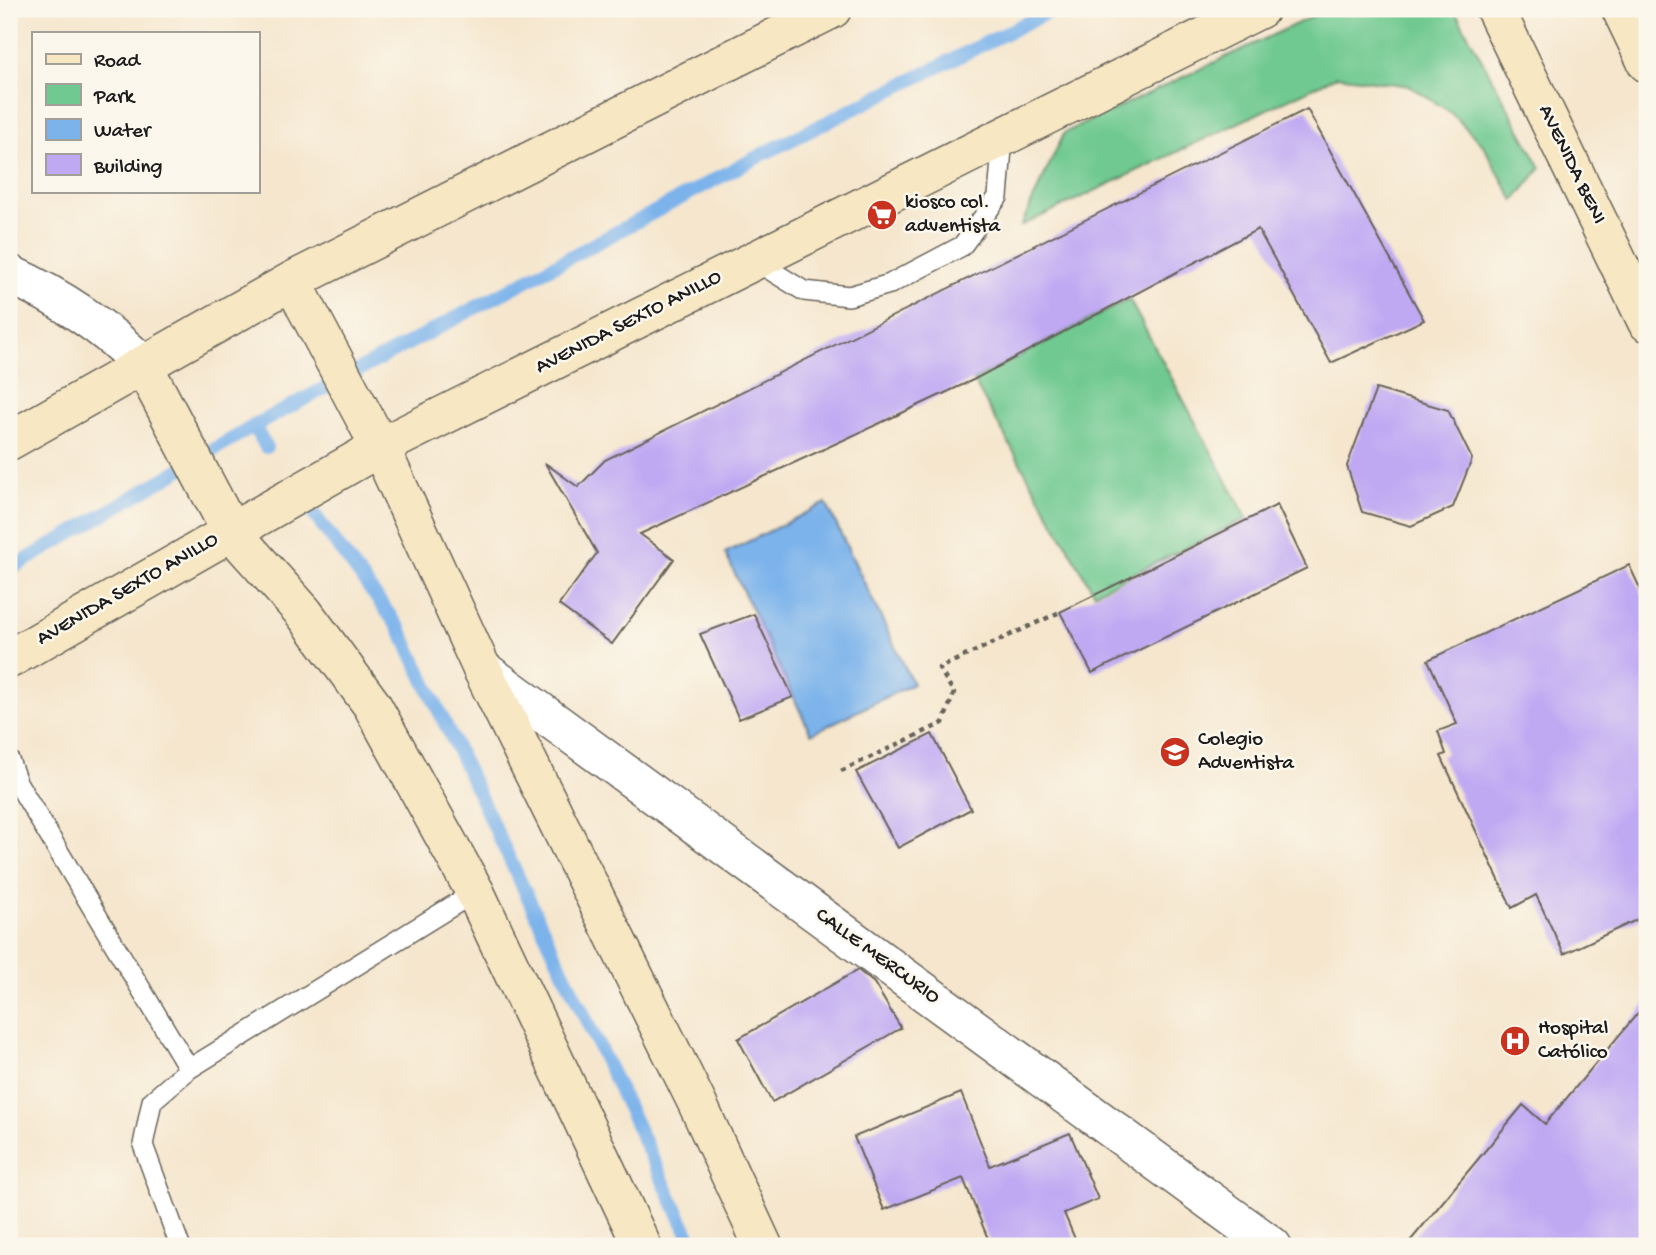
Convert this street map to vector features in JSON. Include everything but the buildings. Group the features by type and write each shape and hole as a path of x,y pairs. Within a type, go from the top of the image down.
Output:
{"street":[{"path":"9,441 292,281 832,9"},
{"name":"AVENIDA SEXTO ANILLO","path":"9,659 230,530 380,447 1260,9"},
{"name":"AVENIDA BENI","path":"1495,9 1647,322"},
{"path":"1621,9 1647,63"},
{"path":"9,274 73,306 116,338 143,365 230,530 304,613 372,705 475,892 642,1246"},
{"path":"292,281 380,447 482,669 698,1104 763,1246"},
{"name":"CALLE MERCURIO","path":"482,669 1272,1246"}],"lane":[{"path":"754,260 804,291 849,296 890,284 962,246 998,197 1003,136"},
{"path":"9,760 13,785 189,1069"},
{"path":"180,1246 143,1145 152,1101 189,1069 475,892"}],"path":[{"path":"841,771 943,723 954,693 939,668 1060,612"}],"green space":[{"path":"1328,9 1454,9 1541,168 1514,201 1483,145 1450,112 1410,86 1337,76 1021,226 1064,133"},
{"path":"1129,299 1247,518 1094,593 973,380"}],"water":[{"path":"826,503 913,684 811,734 725,553"}],"waterway":[{"path":"9,570 254,426 763,154 1054,9"},
{"path":"254,426 266,447"},
{"path":"313,513 400,629 694,1246"}],"place":[{"name":"kiosco col. adventista","path":"882,215"},
{"name":"Colegio Adventista","path":"1175,752"},
{"name":"Hospital Católico","path":"1515,1041"}]}
